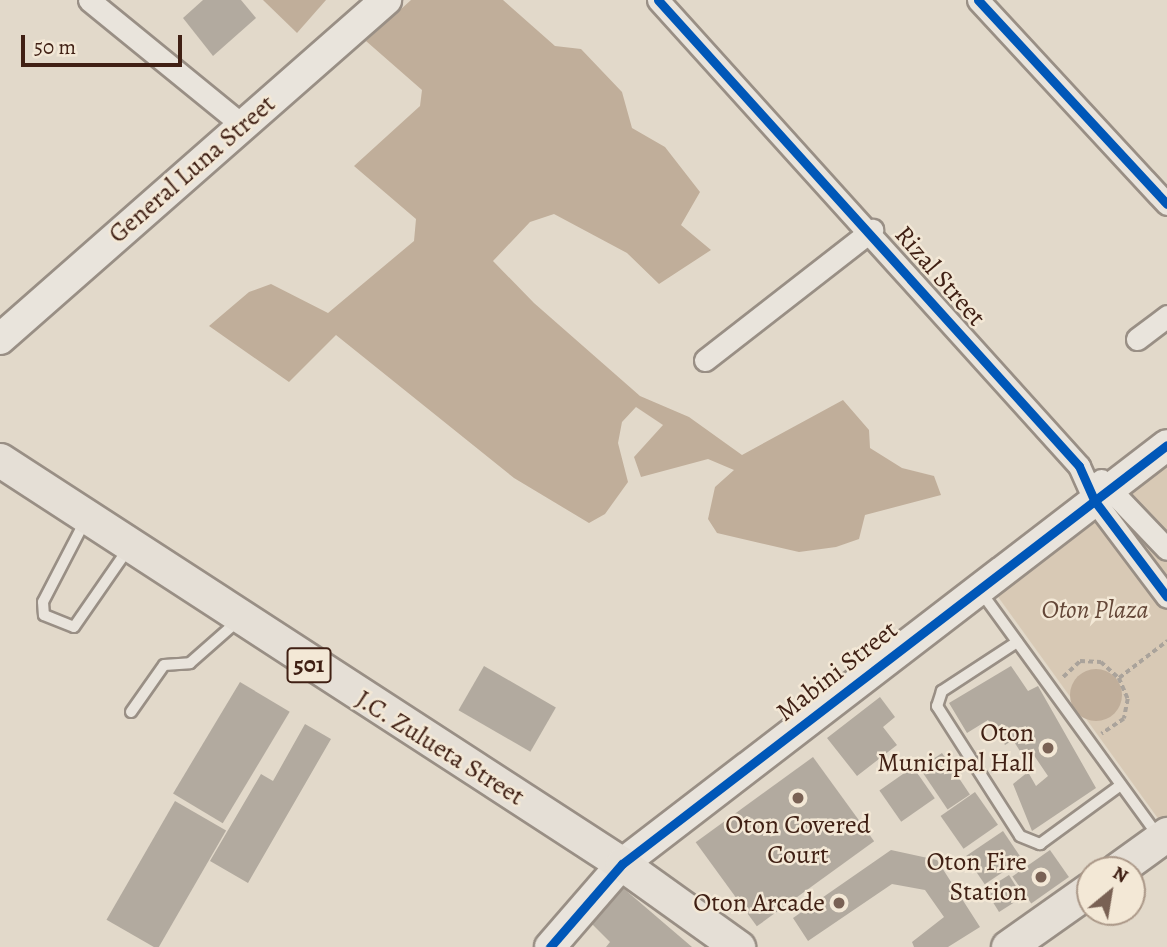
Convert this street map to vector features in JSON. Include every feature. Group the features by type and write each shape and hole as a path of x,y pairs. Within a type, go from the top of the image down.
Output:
{"main road":[{"name":"J.C. Zulueta Street","path":"0,460 239,620 622,864 738,947"},
{"path":"1136,856 1164,837"},
{"path":"1008,947 1076,899"}],"street":[{"path":"89,0 242,125"},
{"name":"General Luna Street","path":"0,339 386,0"},
{"name":"Rizal Street","path":"658,0 872,230 1104,493 1167,549"},
{"path":"978,0 1167,204"},
{"path":"705,360 872,230"},
{"path":"1137,339 1167,316"},
{"name":"Mabini Street","path":"550,947 622,864 1167,445"},
{"name":"Rizal Street","path":"1104,493 1167,597"}],"lane":[{"path":"86,519 43,602 44,615 74,627 129,547"},
{"path":"978,589 1121,785 1164,837"},
{"path":"131,712 164,664 190,663 239,620"},
{"path":"1017,642 942,691 937,706 1020,836 1040,844 1121,785"}],"path":[{"path":"1119,678 1167,641"},
{"path":"1052,690 1080,661 1101,662 1119,678 1128,699 1124,719 1086,737"}],"green space":[{"name":"Oton Plaza","path":"1167,464 1167,821 1162,824 996,594"}],"shaded area":[{"path":"263,0 326,0 297,33"},
{"path":"411,0 503,0 555,46 581,49 622,92 632,128 665,147 700,192 681,225 711,250 659,284 627,253 554,214 530,222 493,261 534,303 640,396 689,417 742,455 843,400 869,430 870,448 902,468 934,476 941,495 865,515 859,539 836,547 799,552 717,533 708,519 715,487 734,470 708,459 641,477 634,457 663,425 636,407 622,422 618,443 628,482 605,514 589,523 514,478 336,335 289,382 209,326 249,292 271,284 328,313 414,241 416,219 354,166 420,106 422,90 366,41"},
{"path":"1096,669 1106,671 1114,677 1120,685 1120,705 1114,713 1106,719 1096,721 1086,719 1078,713 1072,705 1070,695 1072,685 1078,677 1086,671"}],"building":[{"path":"203,0 241,0 256,18 213,56 183,18"},
{"path":"484,666 556,707 530,752 458,710"},
{"name":"Oton Municipal Hall","path":"1011,666 1028,691 1038,686 1096,788 1032,831 1013,784 1028,772 1036,786 1048,776 1031,751 1023,756 1013,740 1005,745 988,720 967,733 949,703"},
{"path":"240,682 290,712 223,823 173,793"},
{"path":"880,697 895,717 883,727 897,745 857,776 827,738"},
{"path":"305,724 331,739 248,883 210,861 261,774 273,781"},
{"path":"942,753 970,794 948,810 920,768"},
{"name":"Oton Covered Court","path":"813,757 874,841 757,926 696,842"},
{"path":"913,767 935,798 901,822 879,791"},
{"path":"975,792 998,825 964,849 941,816"},
{"path":"175,801 226,830 159,947 154,947 106,920"},
{"path":"1003,831 1022,859 985,884 966,856"},
{"name":"Oton Arcade","path":"891,850 937,860 980,927 948,947 914,947 912,942 944,917 925,890 892,884 808,941 793,918"},
{"name":"Oton Fire Station","path":"1050,850 1069,877 1031,903 1012,876"},
{"path":"1009,875 1023,897 999,912 985,890"},
{"path":"623,888 692,947 606,947 610,942 591,923"}],"cycle path":[{"path":"658,0 1079,466 1094,500 1167,597"},
{"path":"978,0 1167,204"},
{"path":"550,947 622,864 1167,445"}],"place":[{"name":"Oton Municipal Hall","path":"1048,748"},
{"name":"Oton Covered Court","path":"798,798"},
{"name":"Oton Fire Station","path":"1041,877"},
{"name":"Oton Arcade","path":"839,903"}]}
